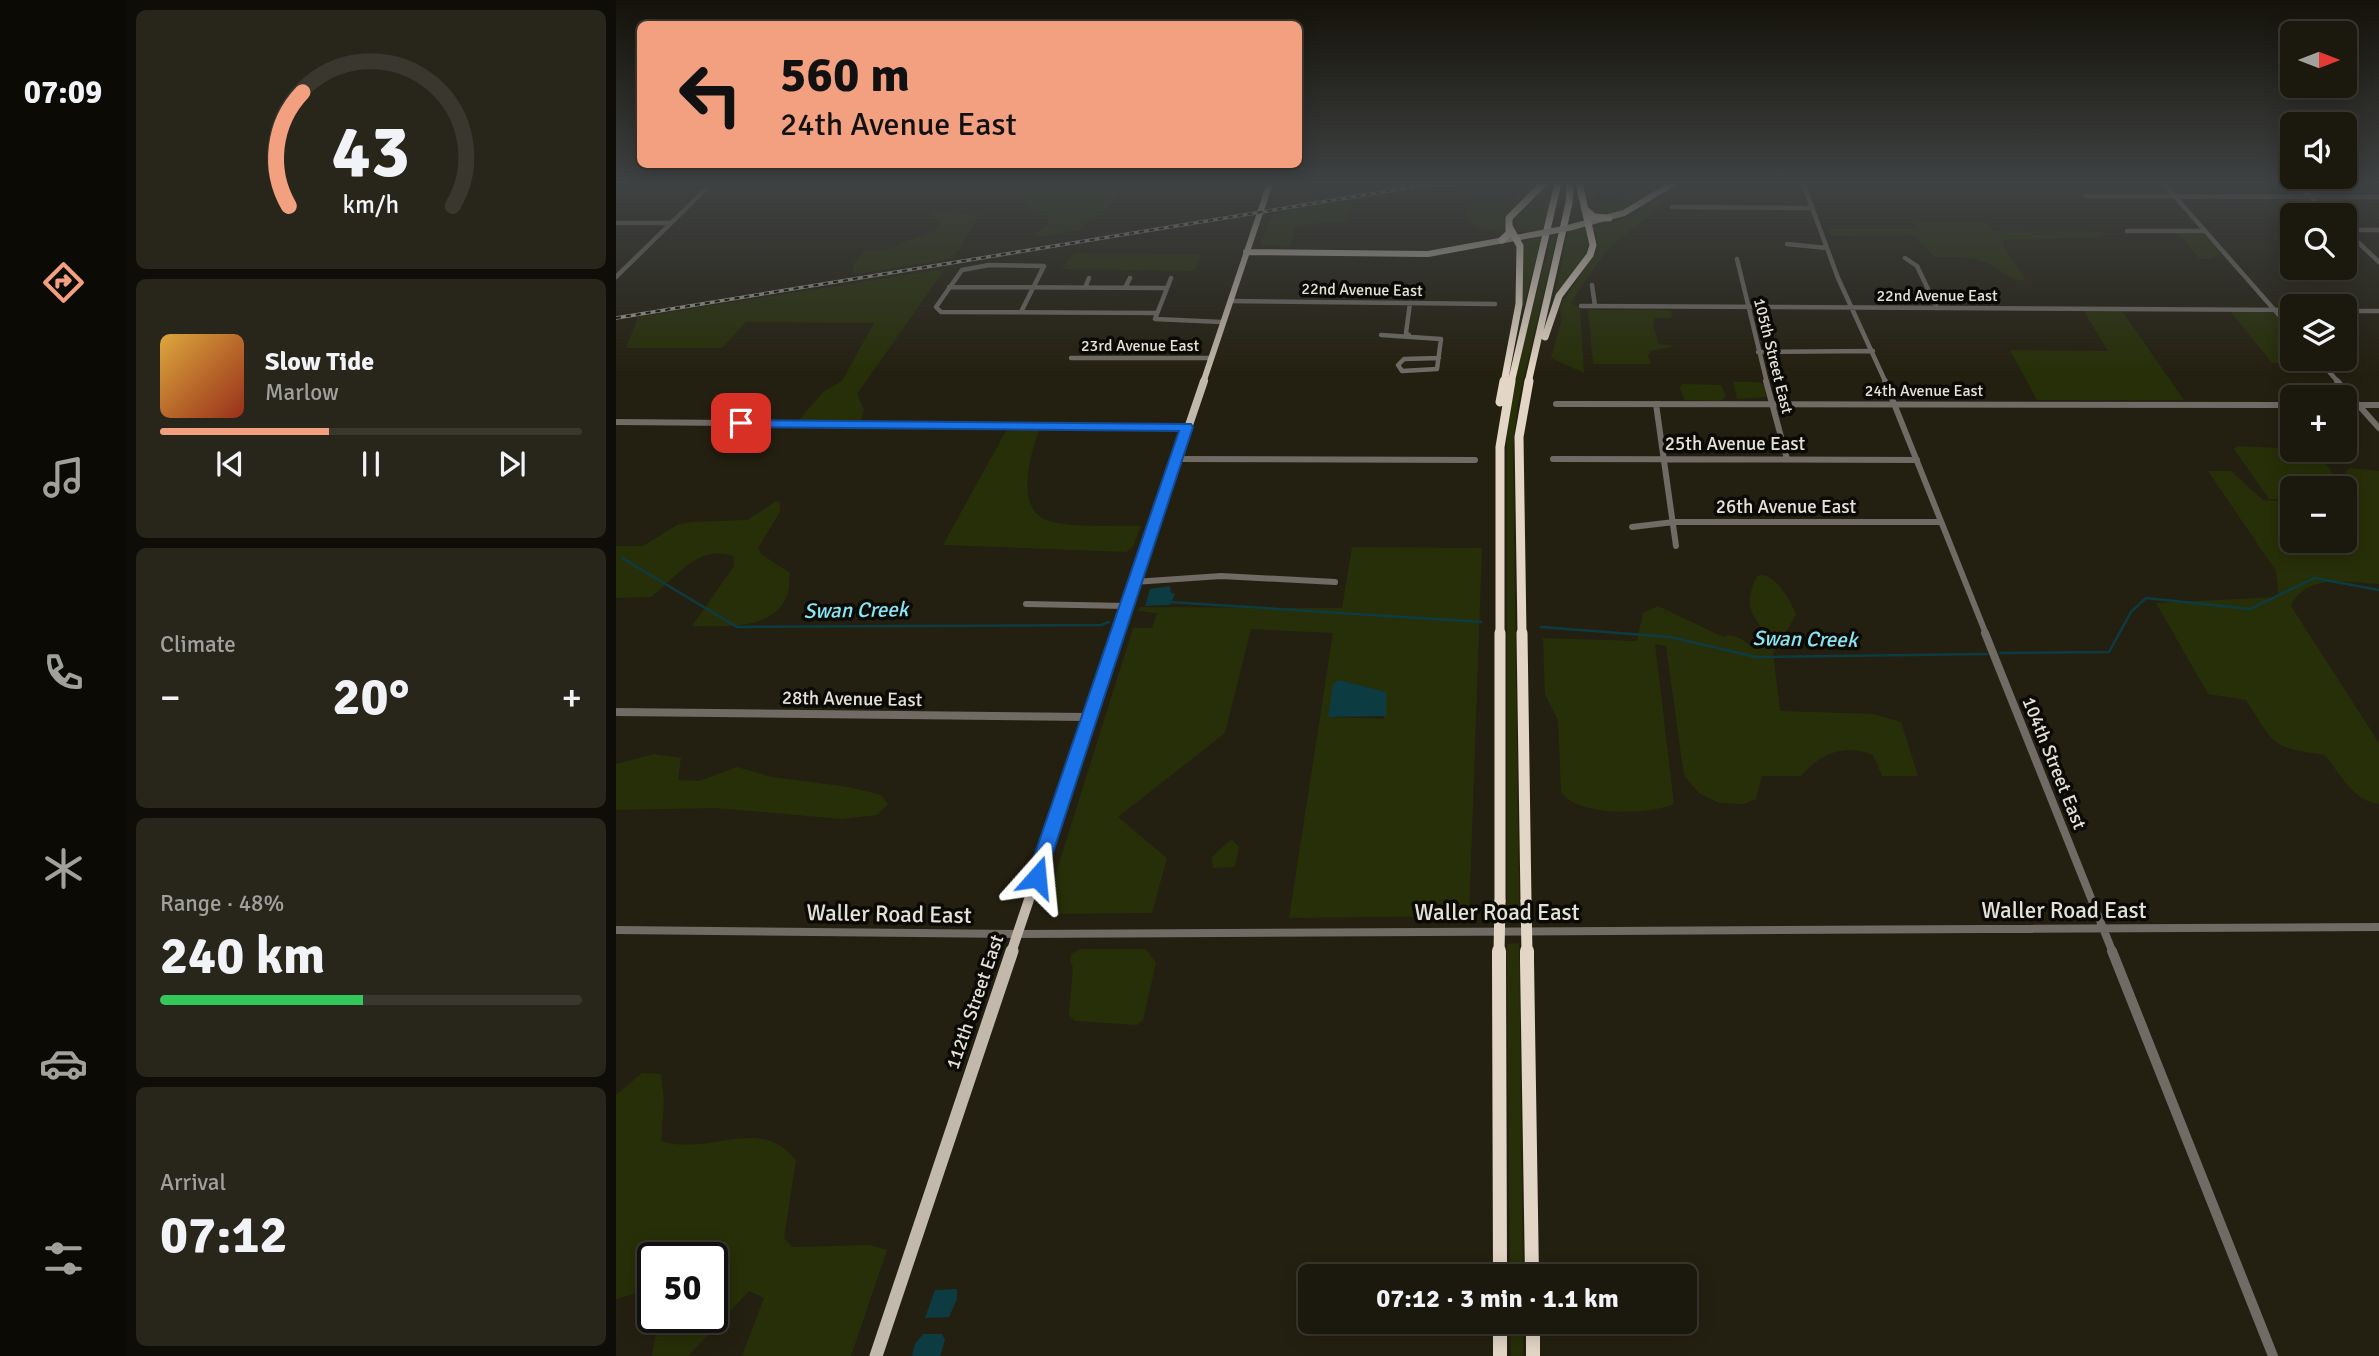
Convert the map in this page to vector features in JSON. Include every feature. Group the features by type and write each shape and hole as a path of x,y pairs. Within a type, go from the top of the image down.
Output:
{"highway":[{"path":"1518,246 1521,252"},
{"path":"1500,1264 1499,411 1517,322 1519,246"},
{"path":"1500,447 1503,416 1543,246"},
{"path":"1532,1264 1519,465 1525,392 1559,246"},
{"path":"1525,392 1559,296 1592,246"},
{"path":"1500,1334 1500,1356"},
{"path":"1533,1334 1533,1356"}],"main road":[{"name":"112th Street East","path":"876,1356 1248,246"},
{"path":"1246,252 1425,254 1467,246"}],"street":[{"path":"616,277 647,246"},
{"path":"1810,246 1827,248"},
{"path":"2218,246 2280,317"},
{"path":"2363,246 2379,262"},
{"name":"104th Street East","path":"1827,248 1895,405 2273,1356"},
{"path":"1905,258 1917,266 1937,308"},
{"name":"105th Street East","path":"1738,260 1758,352 1787,459"},
{"path":"1021,312 1036,288 1044,266 989,265 960,271 937,310 1157,316 1222,322"},
{"path":"1085,288 1089,278"},
{"path":"1125,288 1130,278"},
{"path":"1157,316 1171,278"},
{"path":"1592,285 1595,306"},
{"path":"949,287 1167,288"},
{"name":"22nd Avenue East","path":"1230,301 1494,304"},
{"path":"1409,335 1406,333 1410,303"},
{"name":"22nd Avenue East","path":"1581,306 2280,310"},
{"path":"2357,310 2379,311"},
{"path":"1381,335 1409,335 1441,340 1439,358 1438,367 1434,370 1404,371 1398,365 1404,359 1439,358"},
{"path":"1758,352 1873,351"},
{"name":"23rd Avenue East","path":"1071,358 1210,358"},
{"path":"2329,371 2379,428"},
{"name":"24th Avenue East","path":"1556,404 2280,405"},
{"path":"1656,404 1676,547"},
{"path":"2360,405 2379,405"},
{"path":"616,422 1187,427"},
{"path":"1176,459 1475,460"},
{"name":"25th Avenue East","path":"1553,459 1917,460"},
{"name":"26th Avenue East","path":"1632,527 1674,522 1941,522"},
{"path":"1134,582 1221,576 1335,582"},
{"path":"1026,604 1126,606"},
{"name":"28th Avenue East","path":"616,712 1089,717"},
{"name":"Waller Road East","path":"616,930 1017,934 2379,927"}],"green space":[{"path":"896,246 962,246 950,259 851,275 856,260 866,250 887,250"},
{"path":"1523,246 1539,246 1523,309"},
{"path":"1549,246 1554,246 1518,403 1513,446 1519,920 1507,920 1507,441 1525,336"},
{"path":"1565,246 1587,246 1578,267 1553,303"},
{"path":"1598,246 1611,246 1571,302 1580,309 1584,373 1551,358 1561,322 1560,306"},
{"path":"1925,246 2004,246 2026,281 2010,277 1978,260 1935,257"},
{"path":"2189,246 2214,246 2221,254 2211,259 2200,259"},
{"path":"1074,253 1202,254 1194,271 1062,269"},
{"path":"945,269 857,394 864,410 861,420 799,420 824,391 842,381 874,323 746,322 722,348 626,348 638,317"},
{"path":"1588,310 1671,310 1672,318 1655,318 1653,325 1659,344 1676,346 1650,351 1648,356 1651,364 1593,364"},
{"path":"2083,310 2122,311 2184,400 2037,400 2010,350 2108,351"},
{"path":"2230,311 2274,313 2280,320 2280,363 2272,363"},
{"path":"1733,382 1758,382 1764,385 1766,397 1737,399"},
{"path":"1683,384 1721,385 1726,397 1720,401 1685,400 1679,387"},
{"path":"1040,428 1027,482 1032,508 1040,517 1063,524 1141,526 1133,547 1126,552 943,545 1006,431"},
{"path":"2237,446 2280,448 2280,462 2325,462 2333,476 2280,476 2280,499 2269,499 2234,449"},
{"path":"2349,468 2379,471 2379,584 2318,584 2298,595 2291,606 2379,743 2379,804 2354,792 2325,755 2293,750 2276,742 2269,736 2246,700 2208,694 2156,603 2279,597 2276,571 2208,471 2231,471 2263,500 2280,501 2280,553 2357,553 2357,476 2343,476"},
{"path":"776,501 780,502 780,512 758,548 761,554 790,573 785,600 768,617 744,625 692,626 734,566 733,556 720,554 708,555 688,565 651,597 616,598 616,546 643,546 677,525 691,522 748,520"},
{"path":"1352,547 1482,548 1469,916 1289,918 1333,633 1251,629 1225,733 1118,817 1167,858 1152,913 1056,914 1050,910 1047,902 1133,628 1152,628 1157,613 1138,611 1140,607 1342,608","holes":["1339,680 1385,692 1384,719 1328,717"]},
{"path":"1763,575 1779,585 1796,615 1773,654 1780,711 1873,714 1901,722 1918,776 1882,776 1873,755 1852,750 1824,757 1801,776 1762,776 1756,799 1744,804 1719,803 1699,793 1684,776 1666,646 1655,644 1674,804 1631,812 1597,810 1570,800 1561,792 1558,720 1545,694 1543,638 1637,641 1643,613 1658,606 1723,637 1739,638 1754,649 1764,647 1762,629 1751,609 1750,601 1757,576"},
{"path":"654,754 681,758 678,780 699,781 737,767 772,777 849,787 881,795 888,804 877,815 841,819 715,808 616,810 616,764"},
{"path":"1231,839 1239,847 1235,867 1213,868 1212,857"},
{"path":"1519,943 1523,1264 1510,1264 1507,944"},
{"path":"1081,949 1146,949 1156,963 1143,1020 1137,1025 1075,1021 1069,1015 1073,968 1071,954"},
{"path":"642,1073 661,1074 664,1102 661,1141 679,1145 750,1138 766,1140 782,1147 796,1160 784,1238 792,1247 870,1245 887,1250 851,1356 742,1356 764,1298 749,1291 728,1313 728,1242 637,1242 637,1293 616,1299 616,1095"},
{"path":"656,1333 710,1333 688,1356 652,1356"},
{"path":"1511,1334 1523,1334 1523,1356 1511,1356"}],"water":[{"path":"1170,586 1171,593 1175,594 1170,605 1145,606 1150,589"},
{"path":"1339,680 1386,692 1386,716 1328,717 1333,684"},
{"path":"957,1289 957,1299 949,1317 925,1318 935,1290"},
{"path":"923,1334 942,1334 945,1340 940,1356 912,1356 915,1344"}],"waterway":[{"name":"Swan Creek","path":"622,558 737,627 1101,625 1109,622"},
{"name":"Swan Creek","path":"2000,653 2109,652 2131,612 2146,598 2250,609 2314,578 2379,590"},
{"name":"Swan Creek","path":"1169,602 1481,622"},
{"name":"Swan Creek","path":"1541,627 1670,637 1756,657 1987,654"}],"railway":[{"path":"616,318 1053,246"}],"route":[{"path":"741,423 1187,427 1037,877"}]}
